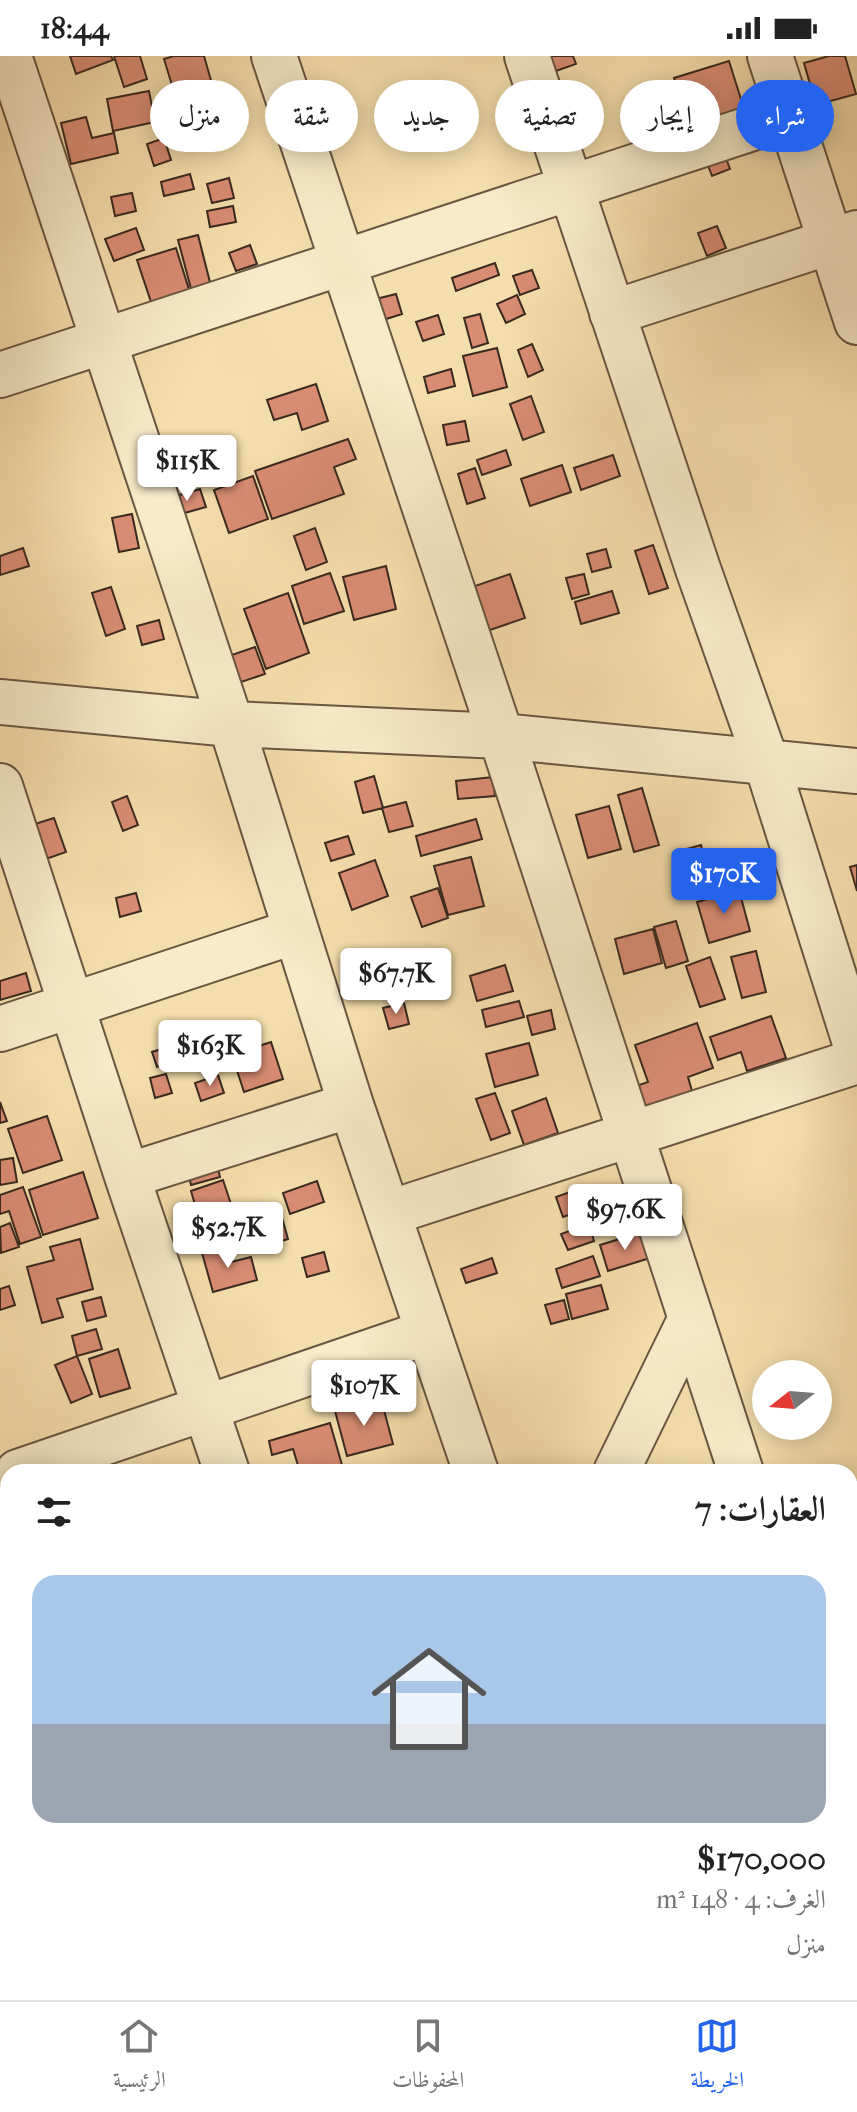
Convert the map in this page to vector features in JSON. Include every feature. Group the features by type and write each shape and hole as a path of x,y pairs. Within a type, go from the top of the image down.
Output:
{"street":[{"path":"9,56 231,724 351,1105 473,1464"},
{"path":"274,56 501,736 738,1464"},
{"path":"527,56 698,569 766,761 857,1049"},
{"path":"770,56 778,80"},
{"path":"0,375 736,134"},
{"path":"805,152 844,238 857,322"},
{"path":"612,313 844,238"},
{"path":"0,702 231,724 501,736 857,771"},
{"path":"0,786 224,1464"},
{"path":"0,1029 296,931"},
{"path":"389,1213 857,1061"},
{"path":"127,1176 351,1105"},
{"path":"620,1464 691,1318"},
{"path":"41,1464 428,1332"}],"building":[{"path":"70,56 111,56 113,60 76,74"},
{"path":"114,56 140,56 147,79 124,87"},
{"path":"204,56 211,80 170,80 164,59"},
{"path":"547,56 573,56 576,64 553,72"},
{"path":"829,56 845,56 856,94 834,100 834,80 809,80 804,63"},
{"path":"729,61 736,83 736,115 720,120 720,80 674,78"},
{"path":"149,91 150,123 113,131 107,99"},
{"path":"86,117 92,138 114,133 118,153 71,164 61,123"},
{"path":"150,143 150,152 168,152 171,160 154,166 147,144"},
{"path":"724,153 730,169 712,176 706,160"},
{"path":"190,174 194,189 164,196 161,182"},
{"path":"229,178 234,198 212,203 207,184"},
{"path":"132,193 136,211 115,216 111,197"},
{"path":"233,206 236,222 210,227 207,211"},
{"path":"717,226 726,248 707,256 698,233"},
{"path":"136,228 144,250 114,261 105,239"},
{"path":"198,235 213,294 194,300 178,240"},
{"path":"250,245 257,264 236,271 229,253"},
{"path":"176,248 192,299 154,311 137,260"},
{"path":"495,263 499,275 456,291 452,278"},
{"path":"532,270 539,288 520,295 513,276"},
{"path":"396,294 402,314 383,320 376,299"},
{"path":"517,295 525,314 506,323 497,304"},
{"path":"480,314 488,343 472,348 464,318"},
{"path":"438,315 444,334 423,341 416,322"},
{"path":"532,344 543,370 528,377 518,350"},
{"path":"497,348 507,387 473,396 463,356"},
{"path":"451,369 455,386 428,393 424,377"},
{"path":"316,384 328,421 302,430 297,413 274,420 267,400"},
{"path":"531,396 544,432 523,440 510,404"},
{"path":"465,421 469,441 447,445 443,425"},
{"path":"348,439 356,459 334,467 344,494 272,519 255,471"},
{"path":"506,450 511,465 482,475 477,460"},
{"path":"613,455 620,476 581,490 574,468"},
{"path":"562,465 571,492 530,506 521,479"},
{"path":"475,468 485,498 467,504 458,474"},
{"path":"253,476 268,519 229,533 214,490"},
{"path":"200,489 206,507 174,516 169,498"},
{"path":"132,514 139,548 119,552 112,518"},
{"path":"315,528 327,562 306,570 294,536"},
{"path":"653,545 668,588 649,594 635,551"},
{"path":"23,548 29,566 0,575 0,556"},
{"path":"606,549 611,567 592,572 587,554"},
{"path":"386,566 396,609 354,620 343,577"},
{"path":"330,573 344,611 304,624 292,586"},
{"path":"510,574 525,618 487,631 472,587"},
{"path":"584,574 589,594 572,599 566,578"},
{"path":"111,587 125,629 106,636 92,593"},
{"path":"612,591 619,613 581,624 575,602"},
{"path":"288,593 309,653 266,669 244,609"},
{"path":"159,620 164,639 142,645 137,626"},
{"path":"255,647 265,674 226,687 217,660"},
{"path":"374,776 383,808 363,813 355,782"},
{"path":"493,777 495,796 458,799 456,781"},
{"path":"642,788 659,845 634,852 618,795"},
{"path":"127,796 138,825 123,831 112,802"},
{"path":"406,802 413,826 389,832 382,808"},
{"path":"609,806 621,849 588,858 576,815"},
{"path":"54,818 66,852 46,859 35,824"},
{"path":"476,819 482,839 421,856 416,836"},
{"path":"348,836 354,854 331,861 325,843"},
{"path":"701,845 706,864 688,869 683,850"},
{"path":"471,857 484,906 448,915 434,866"},
{"path":"375,860 388,896 352,910 339,873"},
{"path":"857,865 857,891 850,867"},
{"path":"438,888 448,918 422,927 411,897"},
{"path":"739,890 750,931 709,943 697,902"},
{"path":"136,893 141,911 120,917 116,898"},
{"path":"676,921 688,961 666,968 654,927"},
{"path":"653,929 662,963 624,974 615,939"},
{"path":"401,950 406,971 368,979 363,959"},
{"path":"756,951 766,992 742,998 731,957"},
{"path":"710,957 725,999 700,1007 686,966"},
{"path":"505,965 513,991 477,1001 470,976"},
{"path":"26,973 31,991 0,1000 0,981"},
{"path":"519,1001 524,1017 486,1027 482,1010"},
{"path":"404,1003 409,1024 389,1029 383,1008"},
{"path":"551,1010 555,1029 532,1035 527,1016"},
{"path":"771,1016 786,1058 747,1071 741,1052 718,1060 710,1037"},
{"path":"697,1023 713,1068 688,1077 692,1091 635,1110 628,1089 648,1082 635,1045"},
{"path":"271,1042 283,1079 244,1092 232,1055"},
{"path":"181,1043 186,1057 157,1067 152,1052"},
{"path":"529,1043 538,1075 495,1087 486,1054"},
{"path":"166,1074 172,1093 155,1098 150,1078"},
{"path":"218,1075 224,1093 201,1101 195,1083"},
{"path":"495,1093 510,1133 491,1140 476,1099"},
{"path":"546,1098 558,1133 524,1145 512,1111"},
{"path":"0,1102 7,1121 0,1123"},
{"path":"47,1116 62,1160 23,1173 8,1129"},
{"path":"215,1156 220,1177 191,1185 186,1164"},
{"path":"13,1158 17,1182 0,1185 0,1160"},
{"path":"83,1172 98,1218 43,1235 29,1190"},
{"path":"223,1180 231,1204 198,1215 191,1191"},
{"path":"317,1181 324,1202 290,1214 283,1193"},
{"path":"23,1187 41,1237 20,1244 9,1211 0,1214 0,1195"},
{"path":"578,1189 586,1209 563,1217 556,1197"},
{"path":"282,1218 288,1239 255,1249 249,1228"},
{"path":"10,1223 19,1247 1,1253 0,1227"},
{"path":"589,1224 594,1241 568,1250 561,1234"},
{"path":"642,1232 650,1258 608,1271 600,1245"},
{"path":"80,1239 93,1289 57,1299 63,1317 42,1323 27,1267 54,1260 50,1247"},
{"path":"223,1247 227,1263 251,1257 257,1280 213,1292 202,1253"},
{"path":"324,1252 329,1271 307,1277 302,1258"},
{"path":"593,1256 600,1276 562,1288 556,1269"},
{"path":"492,1258 497,1273 466,1283 461,1269"},
{"path":"601,1285 608,1309 572,1319 566,1294"},
{"path":"9,1286 15,1305 0,1310 0,1289"},
{"path":"101,1297 106,1316 87,1321 82,1302"},
{"path":"564,1300 569,1319 551,1324 545,1305"},
{"path":"96,1329 102,1349 77,1356 72,1336"},
{"path":"118,1349 130,1388 100,1397 89,1359"},
{"path":"77,1356 92,1394 71,1403 55,1365"},
{"path":"381,1399 393,1444 347,1456 335,1411"},
{"path":"330,1423 342,1464 298,1464 293,1449 272,1455 269,1441"}]}
